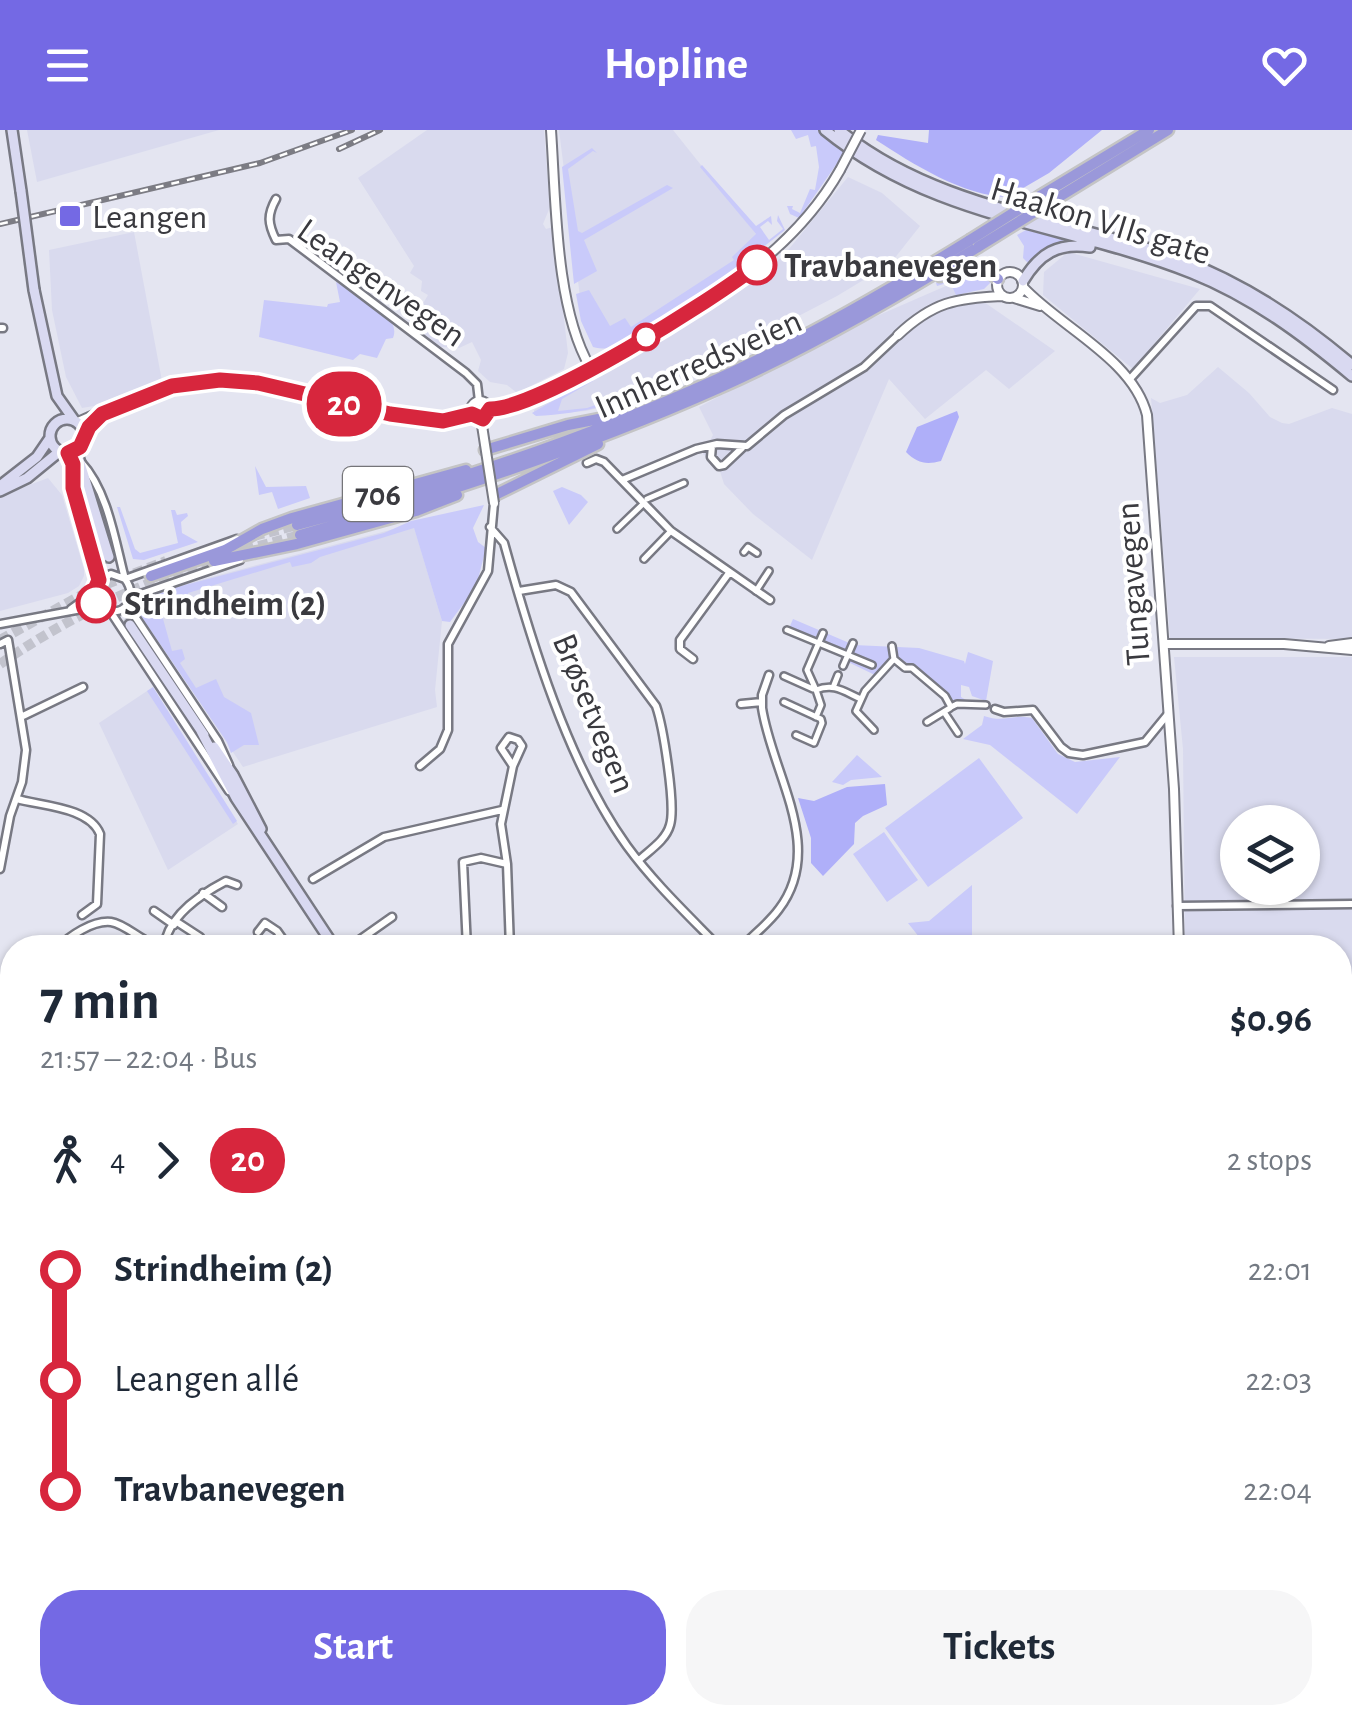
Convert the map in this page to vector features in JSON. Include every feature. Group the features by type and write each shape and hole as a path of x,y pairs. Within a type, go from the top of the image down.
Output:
{"highway":[{"name":"Innherredsveien","path":"497,471 756,371 903,292 1040,196 1148,130"},
{"name":"Innherredsveien","path":"641,416 864,304 1054,200 1168,130"},
{"name":"706","path":"903,292 964,268 982,268 997,282"},
{"name":"706","path":"485,450 581,422 641,416"},
{"name":"706","path":"495,499 641,416"},
{"name":"706","path":"497,471 416,511 151,579 226,550 262,529 444,476 497,471"},
{"name":"706","path":"298,530 497,471"}],"main road":[{"path":"0,488 37,457 50,438 56,423 57,396 34,290 12,130"},
{"name":"Haakon VIIs gate","path":"825,130 888,174 938,198 1191,272 1285,323 1352,376"},
{"name":"Haakon VIIs gate","path":"839,130 893,166 943,190 1140,246 1215,274 1277,308 1352,365"},
{"path":"1023,284 1037,260 1057,247 1117,249"},
{"path":"0,488 27,478 68,451 84,435 57,396"},
{"path":"56,423 63,419 76,421"},
{"path":"50,438 77,463 104,558"},
{"path":"130,625 233,775 260,824 262,837"},
{"path":"201,732 236,798 326,935"}],"street":[{"path":"551,130 565,291 570,318 590,367"},
{"path":"490,409 527,400 590,367 713,297 751,270 796,230 840,170 861,130"},
{"name":"Leangenvegen","path":"276,199 269,216 276,240 289,239 450,359 477,384 480,401"},
{"path":"982,295 1009,272 1023,284 1014,298"},
{"path":"713,445 711,458 724,466 784,414 864,367 929,310 954,300 1002,296 997,282"},
{"name":"Tungavegen","path":"1023,284 1040,306 1108,358 1129,380 1147,415 1164,644 1178,935"},
{"name":"Tungavegen","path":"1002,296 1040,306"},
{"path":"1129,380 1196,306 1210,306 1334,390"},
{"path":"76,421 172,386 220,380 246,381 428,420 487,416 490,409"},
{"path":"1320,393 1325,385"},
{"path":"420,766 440,748 448,730 448,644 486,578 495,499 473,406 480,401 490,409"},
{"path":"84,435 102,414"},
{"path":"622,480 713,445 742,448"},
{"path":"587,463 600,460 646,501 671,532 770,600"},
{"path":"77,463 92,476 101,496 132,596 128,606 112,613"},
{"path":"71,608 93,594 99,580 73,488 77,463"},
{"path":"618,529 646,501 684,482"},
{"name":"Brøsetvegen","path":"490,527 504,543 585,775 639,860 708,935"},
{"name":"706","path":"126,579 262,529"},
{"path":"644,558 671,532"},
{"path":"744,552 748,547 758,553"},
{"name":"706","path":"132,596 274,549"},
{"path":"756,591 769,571"},
{"path":"693,659 680,649 680,640 728,573"},
{"path":"99,580 111,574 126,579"},
{"path":"519,590 556,584 571,592 656,706 671,821 662,839 639,860"},
{"path":"93,594 98,606"},
{"path":"0,624 71,608 98,606 112,613 219,779 236,798"},
{"path":"128,606 218,742 233,775"},
{"path":"786,630 872,665"},
{"path":"816,717 821,704 807,670 824,632"},
{"path":"0,868 26,750 4,642"},
{"path":"842,666 853,644"},
{"path":"1164,644 1352,646"},
{"path":"892,646 894,659 912,668 944,696 958,733"},
{"path":"874,730 856,715 861,699 894,659"},
{"path":"754,935 789,893 800,850 762,702 769,674"},
{"path":"834,684 838,674"},
{"path":"784,676 816,690 834,684 861,699"},
{"path":"22,716 83,687"},
{"path":"741,704 762,702"},
{"path":"784,702 822,723 814,742 796,735"},
{"path":"927,722 957,704 986,705"},
{"path":"995,709 1032,710 1060,748 1076,755 1145,742 1168,713"},
{"path":"510,935 507,864 501,833 502,810 513,766"},
{"path":"17,799 83,816 97,826 97,904 82,915"},
{"path":"313,879 384,837 502,810"},
{"path":"466,935 463,862 478,858 507,864"},
{"path":"168,935 194,898 228,880 237,885"},
{"path":"203,893 222,907"},
{"path":"1178,906 1352,904"},
{"path":"154,911 196,935"},
{"path":"366,935 392,917"},
{"path":"75,935 106,922 136,935"},
{"path":"258,932 265,924 279,935"}],"shaded area":[{"path":"27,130 219,130 37,182"},
{"path":"427,130 544,130 550,207 543,224 546,229 553,227 568,353 564,369 517,393 507,385 490,382 478,371 481,360 472,342 459,348 441,347 411,324 428,295 421,291 422,281 410,273 414,266 358,178"},
{"path":"559,130 673,130 764,244 609,345 580,297"},
{"path":"791,130 818,130 845,152 799,218 790,214 787,206 800,213 810,189 815,190 819,167 816,146 811,147 808,135 796,139"},
{"path":"929,130 1102,130 1049,173 1008,197 956,185 876,140 878,135 928,143"},
{"path":"592,148 597,153 593,151 568,169 578,231 582,233 667,185 673,188 584,240 597,271 574,284 562,167"},
{"path":"702,165 756,226 771,216 772,225 768,221 760,227 769,240 783,229 778,215 785,230 749,258 751,261 741,271 666,322 616,347 593,347 581,321 576,294 589,290 610,326 625,318 631,327 734,260 732,257 756,234"},
{"path":"848,177 882,193 920,226 890,264 668,384 630,400 586,411 534,415 534,410 701,316 752,282 784,255"},
{"path":"1026,230 1064,240 1042,251 1029,264 1023,258 1024,246 1017,235"},
{"path":"134,232 162,381 82,408 66,377 52,310 49,250"},
{"path":"1068,252 1200,289 1133,369 1043,295 1044,272"},
{"path":"982,272 991,282 984,289 956,295 950,282 937,286 936,283 956,273"},
{"path":"336,282 375,305 391,321 393,338 386,339 377,358 360,354 353,360 259,337 264,300 327,307 340,302"},
{"path":"955,282 1055,351 1009,389 986,370 925,419 889,379 812,560 753,514 724,484 719,468 703,454 713,435 699,407 854,326"},
{"path":"1218,367 1270,417 1282,423 1332,408 1352,414 1352,639 1170,638 1151,398 1160,403 1187,395"},
{"path":"591,379 562,399 558,411 587,408 634,391 636,394 666,379 668,384 587,410 536,416 532,413"},
{"path":"957,411 959,417 941,461 922,462 906,452 917,427"},
{"path":"255,466 266,487 306,486 310,498 278,509 272,492 259,495"},
{"path":"48,478 62,495 84,576 79,586 68,593 0,611 0,496"},
{"path":"562,487 588,502 569,525 553,491"},
{"path":"484,505 473,528 478,542 486,548 476,587 450,622 442,621 414,528 311,563 292,567 290,562 188,593 189,599 160,608 172,651 182,649 185,659 180,663 196,688 216,679 224,697 251,713 259,745 244,745 231,753 141,616 148,600 170,589 384,533 411,521"},
{"path":"117,507 140,553 178,543 171,510 177,515 187,513 181,522 182,533 198,542 144,560 133,559"},
{"path":"413,524 442,621 437,707 243,767 143,618 151,593"},
{"path":"793,619 854,645 919,648 965,664 968,652 993,661 986,701 972,696 969,687 961,685 961,697 974,705 951,704 916,667 896,658 888,660 875,675 848,662 850,657 787,633"},
{"path":"1174,657 1352,657 1352,935 1185,935 1183,749"},
{"path":"153,687 237,821 233,824 147,691"},
{"path":"150,689 238,824 168,870 99,723"},
{"path":"984,716 1032,718 1058,754 1075,762 1120,757 1077,814 990,745 963,739 982,725"},
{"path":"857,755 882,777 851,780 843,785 832,782"},
{"path":"979,758 1023,818 928,887 885,828"},
{"path":"885,784 887,805 855,823 854,844 823,876 811,863 811,838 798,798 814,801 847,787"},
{"path":"884,832 918,880 887,902 853,854"},
{"path":"972,885 972,935 918,935 908,923 929,921"}],"tunnel":[{"path":"254,536 297,525"},
{"path":"244,550 300,535"},
{"path":"0,664 105,603 219,558"},
{"path":"0,640 89,591 166,561"},
{"path":"115,610 130,625"}],"railway":[{"path":"0,224 260,163 352,130"},
{"path":"339,149 380,130"}],"bus line":[{"name":"20","path":"96,603 93,594 99,580 73,488 73,464 68,453 80,447 89,427 102,414 172,386 220,380 258,383 428,420 454,420 472,414 483,419 490,409 527,400 637,342 713,297 757,265"}],"place":[{"name":"Leangen","path":"70,216"},
{"name":"Travbanevegen","path":"757,265"},
{"name":"Strindheim (2)","path":"96,603"}]}
